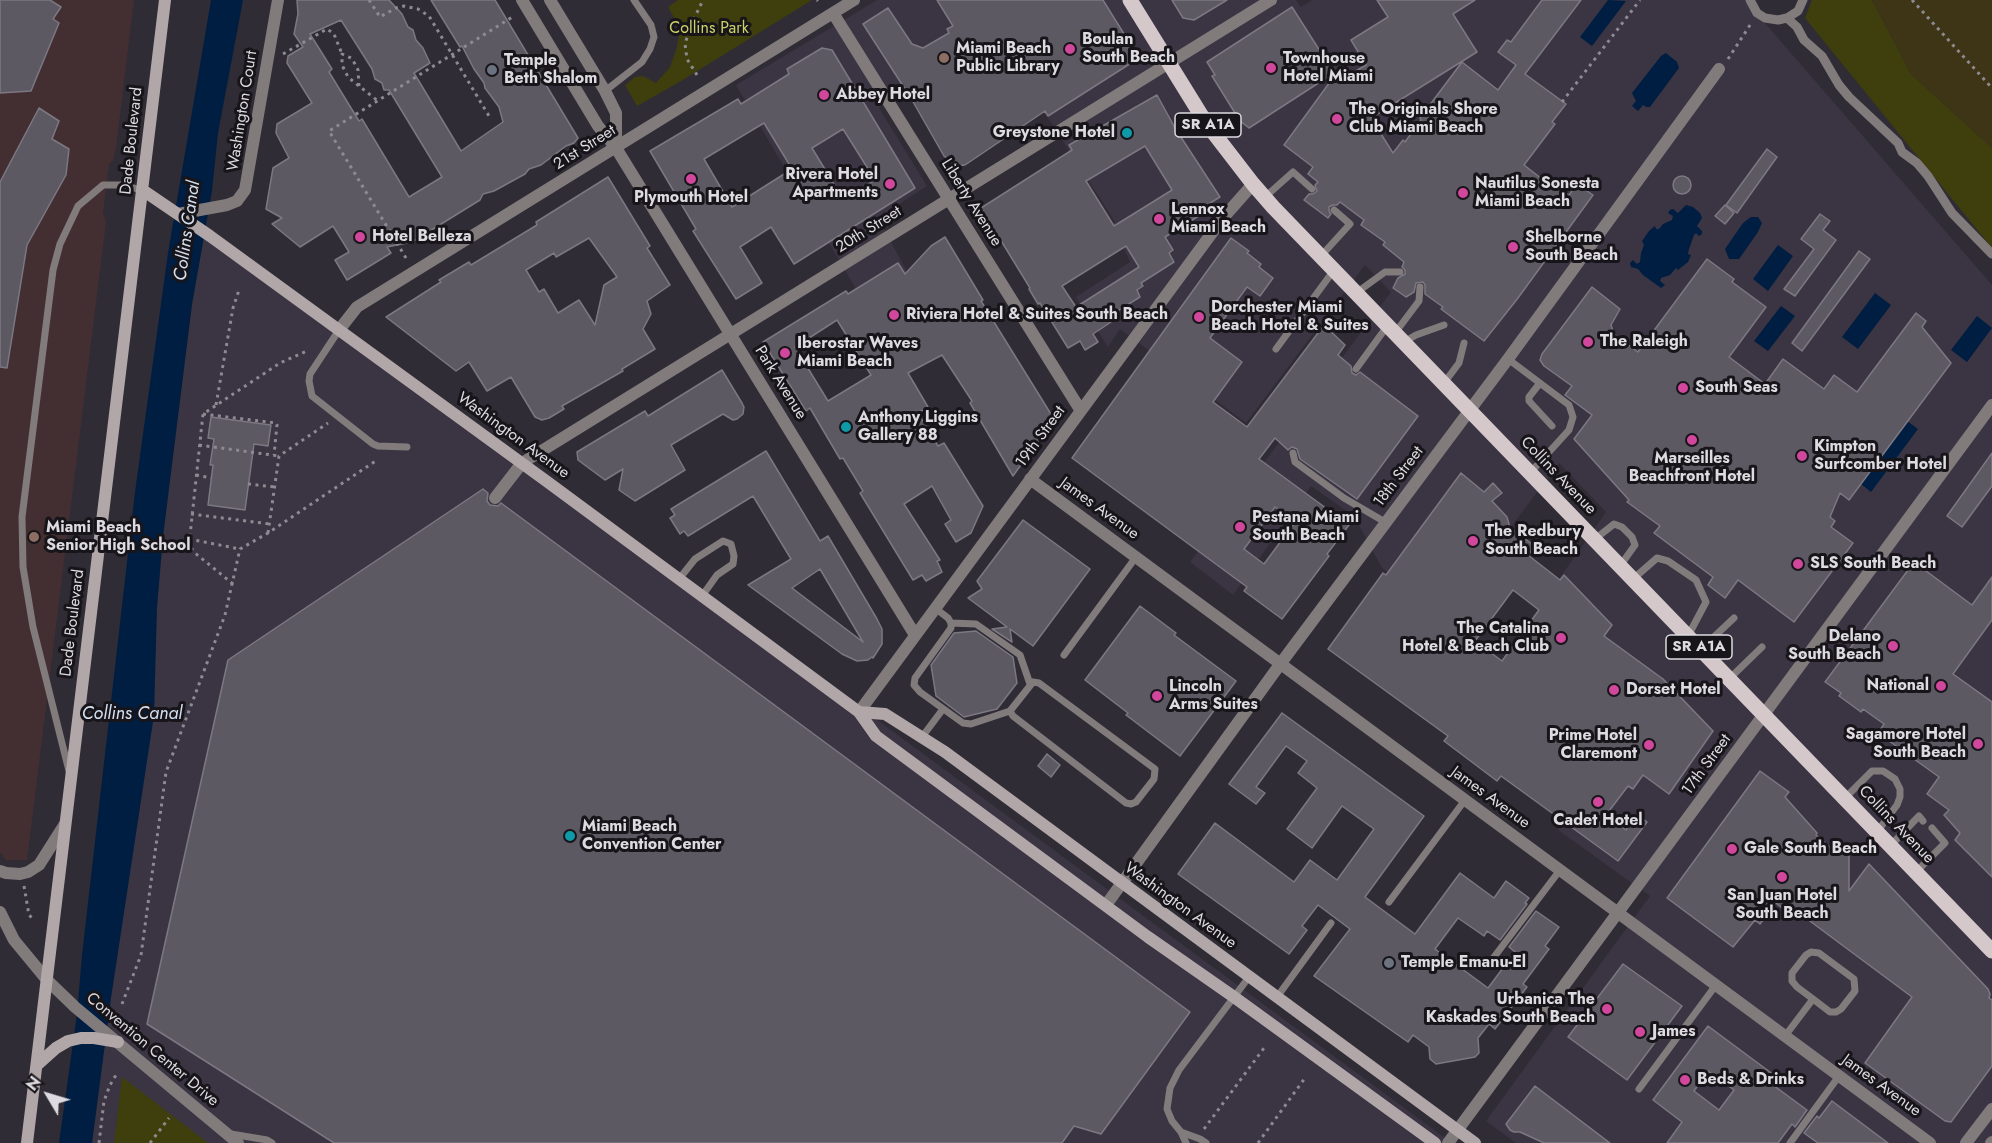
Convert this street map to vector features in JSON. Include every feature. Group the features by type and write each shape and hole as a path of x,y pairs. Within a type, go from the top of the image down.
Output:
{"main road":[{"name":"Dade Boulevard","path":"27,1143 70,778 144,191 165,0"},
{"name":"Collins Avenue","path":"1131,0 1206,123 1264,197 1992,951"},
{"name":"Washington Avenue","path":"144,191 210,236 522,463 859,712 876,736 1435,1143"},
{"name":"Washington Avenue","path":"859,712 885,714 945,752 1475,1143"},
{"path":"37,1065 56,1048 68,1041 81,1038 112,1039"}],"street":[{"name":"Washington Court","path":"176,212 214,208 237,201 243,195 248,181 278,0"},
{"name":"Park Avenue","path":"522,0 598,126 616,148 915,635"},
{"path":"550,0 616,113 616,148"},
{"name":"21st Street","path":"339,330 357,307 854,0"},
{"name":"20th Street","path":"495,498 522,463 1271,0"},
{"path":"1750,0 1758,13 1766,18 1778,20 1787,18 1798,10 1803,0"},
{"name":"Liberty Avenue","path":"833,13 1081,411"},
{"path":"1787,18 1797,27 1804,40 1822,56 1849,97 1898,143 1902,152 1917,163 1952,213 1992,254"},
{"name":"18th Street","path":"1106,905 1281,663 1508,359 1719,69"},
{"name":"19th Street","path":"859,712 1223,218 1253,184"},
{"name":"17th Street","path":"1448,1143 1992,405"},
{"name":"James Avenue","path":"1030,479 1930,1143"},
{"path":"0,871 20,874 39,865 65,824"},
{"name":"Convention Center Drive","path":"0,912 14,940 47,980 112,1039 238,1143"},
{"path":"1966,1143 1992,1109"}],"lane":[{"path":"605,91 642,62 650,50 654,37 651,25 634,0"},
{"path":"1264,197 1293,172 1312,189"},
{"path":"70,778 33,627 23,567 22,517 53,270 63,236 78,206 104,185 124,185 144,191"},
{"path":"1320,257 1350,224 1334,210"},
{"path":"1276,349 1334,270"},
{"path":"1356,293 1384,272 1400,272"},
{"path":"1356,369 1396,333 1419,301 1420,287"},
{"path":"1396,333 1416,335 1444,325"},
{"path":"339,330 310,374 312,396 373,444 407,447"},
{"path":"1444,383 1459,363 1464,343"},
{"path":"1508,359 1569,405 1572,417 1569,430 1530,473"},
{"path":"1540,382 1528,401 1552,426"},
{"path":"1293,453 1295,462 1344,498 1385,522"},
{"path":"1595,540 1614,524 1622,527 1632,537 1635,545 1620,566"},
{"path":"679,579 695,559 723,541 731,544 733,564 717,575 702,596"},
{"path":"1064,655 1136,557"},
{"path":"1633,579 1657,558 1668,561 1696,580 1706,602 1688,636"},
{"path":"935,608 951,622 976,624 1020,655 1030,684"},
{"path":"1701,650 1734,618"},
{"path":"951,622 951,628 915,678 914,686 956,720 971,724 1010,711 1030,684 1039,683 1155,769 1154,779 1136,802 1126,803 1012,717 1010,711"},
{"path":"1729,679 1762,647"},
{"path":"922,737 943,709"},
{"path":"1845,798 1872,771 1883,771 1895,779 1900,789 1900,797 1897,805 1877,832"},
{"path":"1389,902 1465,800"},
{"path":"1890,846 1919,816 1923,820"},
{"path":"1916,872 1945,843 1932,828"},
{"path":"1488,965 1560,870"},
{"path":"1277,997 1331,923"},
{"path":"1811,952 1819,953 1854,979 1856,985 1855,991 1836,1012 1830,1011 1813,999 1792,981 1792,973 1811,952"},
{"path":"1186,1143 1167,1109 1170,1088 1179,1070 1249,977"},
{"path":"1639,1089 1716,985"},
{"path":"1785,1036 1813,999"},
{"path":"1790,1143 1839,1076"},
{"path":"1181,1132 1206,1143"},
{"path":"226,1133 267,1140 272,1143"}],"path":[{"path":"369,0 380,17 404,6 424,12 435,25 489,116"},
{"path":"697,75 687,60 685,44 703,0"},
{"path":"1562,102 1640,0"},
{"path":"1912,0 1992,88"},
{"path":"1734,51 1758,13"},
{"path":"406,258 329,131 514,16"},
{"path":"283,54 327,29 334,34 342,54 344,71 378,101"},
{"path":"342,54 351,58 355,64 358,70 359,86"},
{"path":"216,405 233,308 239,290"},
{"path":"233,584 195,553 189,545 203,414 280,363 309,351"},
{"path":"203,414 276,423 274,455"},
{"path":"199,445 279,456 327,424"},
{"path":"268,533 279,456"},
{"path":"189,539 240,549 268,533 377,460"},
{"path":"196,475 211,478"},
{"path":"248,484 275,487"},
{"path":"191,514 270,524"},
{"path":"122,1004 141,955 166,772 225,615 240,549"},
{"path":"23,881 30,918"},
{"path":"1204,1129 1264,1048"},
{"path":"99,1143 104,1101 116,1074"},
{"path":"1258,1143 1305,1078"},
{"path":"150,1143 170,1118"}],"shaded area":[{"name":"Miami Beach Senior High School","path":"0,0 134,0 116,147 113,160 109,164 103,213 106,222 27,860 6,860 0,852"},
{"path":"877,0 1296,0 1301,7 1312,0 1745,0 1992,285 1992,1143 1516,1143 1486,1121 1650,896 1558,830 1619,746 1559,695 1505,656 1606,512 1559,463 1445,615 1382,568 1354,516 1311,486 1233,595 1190,562 1391,292 1365,265 1246,423 1120,329 1108,347 1076,297 1130,262 1112,224 1115,222 1050,121 996,46 879,108 927,186 878,218 941,334 896,357 736,85"},
{"name":"Miami Beach Convention Center","path":"206,226 1452,1143 92,1143 157,607 163,536 192,304"}],"green space":[{"name":"Collins Park","path":"678,0 812,0 637,106 625,85 635,77 643,76 656,83 670,67 677,47 680,28 668,7"},
{"path":"1812,0 1872,0 1911,74 1992,148 1992,248 1805,18"},
{"path":"122,1077 208,1143 114,1143"}],"sand":[{"path":"1872,0 1992,0 1992,148 1911,74"}],"water":[{"name":"Collins Canal","path":"211,0 243,0 218,133 212,191 192,304 163,536 157,607 154,715 111,998 92,1143 59,1143 77,1014 135,492 168,253"},
{"path":"1608,0 1626,1 1592,46 1580,37"},
{"path":"1666,53 1677,62 1679,68 1650,107 1643,105 1638,111 1632,106 1636,101 1632,93 1661,56"},
{"path":"1686,205 1700,213 1702,218 1697,226 1702,234 1694,235 1689,249 1688,254 1691,255 1688,262 1678,270 1676,268 1670,275 1661,278 1660,281 1665,285 1661,288 1638,269 1631,267 1630,263 1633,260 1637,264 1640,262 1644,245 1642,241 1649,231 1655,226 1659,229 1663,224 1672,220 1673,216 1668,213 1670,210 1673,209 1678,213"},
{"path":"1751,217 1758,217 1762,223 1758,232 1739,259 1729,259 1725,249 1743,223"},
{"path":"1778,245 1793,256 1768,291 1753,279"},
{"path":"1875,293 1891,305 1858,349 1842,337"},
{"path":"1781,306 1795,316 1768,351 1754,341"},
{"path":"1977,316 1992,328 1967,362 1951,350"},
{"path":"1907,421 1918,429 1871,492 1861,484"}],"building":[{"path":"0,0 50,0 61,7 53,19 59,23 31,91 0,93"},
{"path":"297,0 389,0 402,14 423,48 430,63 414,73 461,151 503,122 499,107 431,0 495,0 578,138 541,165 529,169 525,174 494,191 483,194 480,200 412,242 387,247 391,253 347,280 335,260 349,252 333,226 300,247 272,224 282,218 266,209 273,168 289,158 276,133 277,124 312,103 287,63 288,56 303,47 294,34 298,14","holes":["341,20 372,69 375,79 382,83 384,90 389,90 442,177 409,197 362,119 359,121 329,72 332,69 310,34"]},
{"path":"937,0 1103,0 1139,58 1048,116 1045,111 965,165 955,166 944,156 912,100 863,24 888,8 912,44 923,48 949,33 947,29 953,26"},
{"path":"1172,0 1227,0 1194,20 1183,18"},
{"path":"1377,0 1475,0 1453,14 1477,52 1371,118 1393,153 1403,140 1405,142 1462,62 1498,90 1516,65 1498,52 1507,40 1511,42 1542,0 1581,0 1525,74 1566,104 1552,122 1555,124 1524,165 1569,195 1577,184 1593,195 1484,341 1425,294 1423,282 1416,283 1414,292 1406,297 1393,288 1398,278 1405,274 1402,267 1404,262 1383,245 1385,242 1361,225 1364,220 1340,202 1329,207 1331,214 1328,218 1304,200 1309,194 1317,191 1315,185 1318,182 1308,174 1313,167 1284,145 1335,75 1339,81 1366,65 1351,40 1388,17"},
{"name":"Townhouse Hotel Miami","path":"1292,7 1334,73 1249,128 1240,121 1212,76 1215,75 1207,62"},
{"path":"822,48 832,50 915,188 794,264 771,227 740,247 762,283 736,299 693,231 696,229 650,151 738,99 741,104 789,74 787,69","holes":["764,123 792,169 732,207 704,159","843,129 875,180 843,199 812,148"]},
{"path":"1157,95 1175,128 1220,197 1202,208 1205,212 1165,237 1173,250 1169,253 1174,262 1141,283 1143,286 1137,290 1140,297 1108,317 1111,322 1093,334 1098,342 1085,350 1080,341 1068,348 1040,303 1038,304 981,208 1072,150 1069,145","holes":["1145,146 1172,190 1114,226 1086,181","1126,246 1139,267 1076,307 1062,286"]},
{"path":"39,108 59,121 52,139 69,149 66,175 27,245 7,368 0,367 0,182"},
{"path":"1767,149 1777,157 1737,213 1726,205"},
{"path":"1682,176 1688,179 1691,185 1688,191 1682,194 1676,191 1673,185 1676,179"},
{"path":"608,177 650,246 647,248 670,285 647,301 651,314 643,329 655,349 622,369 623,371 562,406 564,409 542,420 535,417 511,377 487,391 469,362 456,371 386,317 441,282 439,280 469,262 471,265 537,225 536,222","holes":["589,238 617,277 604,285 595,325 579,300 558,313 544,289 539,292 526,270 554,253 556,257"]},
{"path":"1725,205 1734,213 1725,224 1715,216"},
{"path":"1820,214 1830,221 1823,230 1836,240 1795,296 1784,289 1814,249 1801,239"},
{"path":"945,237 983,300 981,301 1054,419 1013,476 970,403 972,401 942,355 908,373 928,407 918,413 938,446 944,443 983,506 971,533 956,542 945,524 951,520 932,486 904,504 940,560 937,561 942,572 926,581 922,575 913,580 860,493 863,491 843,458 840,459 810,408 806,411 763,342 846,291 848,294 898,263 905,274 931,246","holes":["837,320 871,375 828,401 795,347"]},
{"path":"1231,238 1249,251 1247,253 1261,264 1259,267 1273,278 1260,296 1247,287 1210,338 1242,362 1213,402 1247,427 1324,325 1345,345 1338,355 1351,366 1352,373 1356,375 1360,372 1418,416 1357,499 1300,459 1297,449 1292,447 1288,450 1275,438 1259,459 1349,525 1282,619 1244,591 1247,587 1072,458","holes":["1275,507 1295,522 1264,564 1244,549"]},
{"path":"1859,251 1870,259 1802,351 1792,343"},
{"path":"1707,259 1734,279 1732,282 1766,307 1729,357 1765,384 1783,359 1824,389 1834,375 1857,392 1916,313 1926,321 1922,327 1951,363 1849,500 1840,493 1830,517 1835,521 1831,527 1853,543 1794,622 1738,580 1725,598 1708,585 1713,577 1654,533 1660,526 1627,502 1629,500 1574,439 1592,415 1565,395 1572,386 1544,366 1540,360 1542,354 1592,287 1620,309 1611,325 1614,334 1638,352"},
{"path":"722,370 744,407 743,414 733,420 723,414 671,445 685,470 635,501 619,490 623,469 605,480 578,460 577,452 645,411 648,416"},
{"path":"211,417 271,425 268,446 254,444 245,510 208,505 214,439 208,438"},
{"path":"766,451 820,541 828,536 877,619 882,629 882,644 873,658 857,661 842,654 748,585 791,559 753,496 688,536 684,531 680,534 670,518 675,515 671,509","holes":["820,569 863,642 792,588"]},
{"path":"1992,453 1992,486 1962,527 1947,516"},
{"path":"1461,473 1484,492 1493,483 1502,493 1492,501 1507,517 1510,528 1535,546 1528,555 1560,580 1564,575 1612,625 1604,636 1663,679 1713,731 1669,794 1643,775 1633,789 1628,786 1606,815 1626,830 1637,814 1647,822 1618,861 1501,776 1497,781 1444,741 1448,736 1328,649 1383,573 1386,575","holes":["1513,590 1539,610 1502,661 1475,641"]},
{"name":"Miami Beach Convention Center","path":"483,489 488,493 487,501 490,505 498,506 501,503 1190,1012 1101,1134 1074,1126 1062,1143 334,1143 147,1024 228,660"},
{"path":"1023,520 1090,569 1033,646 1010,629 1012,642 992,629 1007,627 968,598 982,589 977,581"},
{"path":"1914,562 1972,605 1992,577 1992,620 1953,674 1992,702 1992,877 1955,840 1960,833 1944,815 1949,810 1927,794 1939,777 1878,733 1884,724 1863,709 1861,712 1825,682"},
{"path":"1140,606 1176,633 1174,635 1236,681 1180,756 1085,680"},
{"path":"976,631 1013,657 1017,683 997,709 964,717 936,696 931,665 954,633"},
{"path":"1282,713 1424,816 1365,897 1415,934 1460,873 1494,898 1506,881 1529,898 1500,940 1487,931 1484,936 1458,918 1435,949 1488,988 1515,952 1509,947 1536,911 1559,927 1545,946 1549,949 1523,984 1527,987 1495,1029 1489,1024 1478,1038 1479,1053 1475,1057 1436,1064 1430,1059 1429,1047 1413,1035 1408,1042 1314,976 1350,929 1318,905 1302,926 1307,930 1289,954 1178,874 1215,823 1294,882 1310,860 1337,880 1374,829 1342,806 1312,848 1287,829 1317,788 1298,773 1307,761 1286,746 1256,787 1265,793 1256,804 1229,784"},
{"path":"1047,754 1060,765 1051,777 1038,766"},
{"path":"1760,771 1789,792 1785,797 1817,833 1816,835 1832,849 1849,850 1849,891 1869,864 1988,989 1989,998 1992,1000 1992,1066 1951,1122 1945,1121 1865,1063 1912,997 1791,907 1787,912 1776,903 1760,924 1755,920 1733,947 1667,898"},
{"path":"1623,964 1682,1006 1627,1080 1568,1037"},
{"path":"1708,1026 1778,1078 1773,1085 1807,1110 1795,1127 1792,1124 1778,1143 1667,1143 1682,1122 1653,1100","holes":["1708,1071 1734,1090 1719,1110 1694,1091"]},
{"path":"1535,1086 1610,1143 1544,1143 1510,1130 1506,1124"},
{"path":"1832,1101 1888,1143 1818,1143 1804,1133"}],"place":[{"name":"Boulan South Beach","path":"1070,49"},
{"name":"Miami Beach Public Library","path":"944,58"},
{"name":"Townhouse Hotel Miami","path":"1271,68"},
{"name":"Temple Beth Shalom","path":"492,70"},
{"name":"Abbey Hotel","path":"824,95"},
{"name":"The Originals Shore Club Miami Beach","path":"1337,119"},
{"name":"Greystone Hotel","path":"1127,133"},
{"name":"Plymouth Hotel","path":"691,179"},
{"name":"Rivera Hotel Apartments","path":"890,184"},
{"name":"Nautilus Sonesta Miami Beach","path":"1463,193"},
{"name":"Lennox Miami Beach","path":"1159,219"},
{"name":"Hotel Belleza","path":"360,237"},
{"name":"Shelborne South Beach","path":"1513,247"},
{"name":"Riviera Hotel & Suites South Beach","path":"894,315"},
{"name":"Dorchester Miami Beach Hotel & Suites","path":"1199,317"},
{"name":"The Raleigh","path":"1588,342"},
{"name":"Iberostar Waves Miami Beach","path":"785,353"},
{"name":"South Seas","path":"1683,388"},
{"name":"Anthony Liggins Gallery 88","path":"846,427"},
{"name":"Marseilles Beachfront Hotel","path":"1692,440"},
{"name":"Kimpton Surfcomber Hotel","path":"1802,456"},
{"name":"Pestana Miami South Beach","path":"1240,527"},
{"name":"Miami Beach Senior High School","path":"34,537"},
{"name":"The Redbury South Beach","path":"1473,541"},
{"name":"SLS South Beach","path":"1798,564"},
{"name":"The Catalina Hotel & Beach Club","path":"1561,638"},
{"name":"Delano South Beach","path":"1893,646"},
{"name":"National","path":"1941,686"},
{"name":"Dorset Hotel","path":"1614,690"},
{"name":"Lincoln Arms Suites","path":"1157,696"},
{"name":"Sagamore Hotel South Beach","path":"1978,744"},
{"name":"Prime Hotel Claremont","path":"1649,745"},
{"name":"Cadet Hotel","path":"1598,802"},
{"name":"Miami Beach Convention Center","path":"570,836"},
{"name":"Gale South Beach","path":"1732,849"},
{"name":"San Juan Hotel South Beach","path":"1782,877"},
{"name":"Temple Emanu-El","path":"1389,963"},
{"name":"Urbanica The Kaskades South Beach","path":"1607,1009"},
{"name":"James","path":"1640,1032"},
{"name":"Beds & Drinks","path":"1685,1080"}]}
